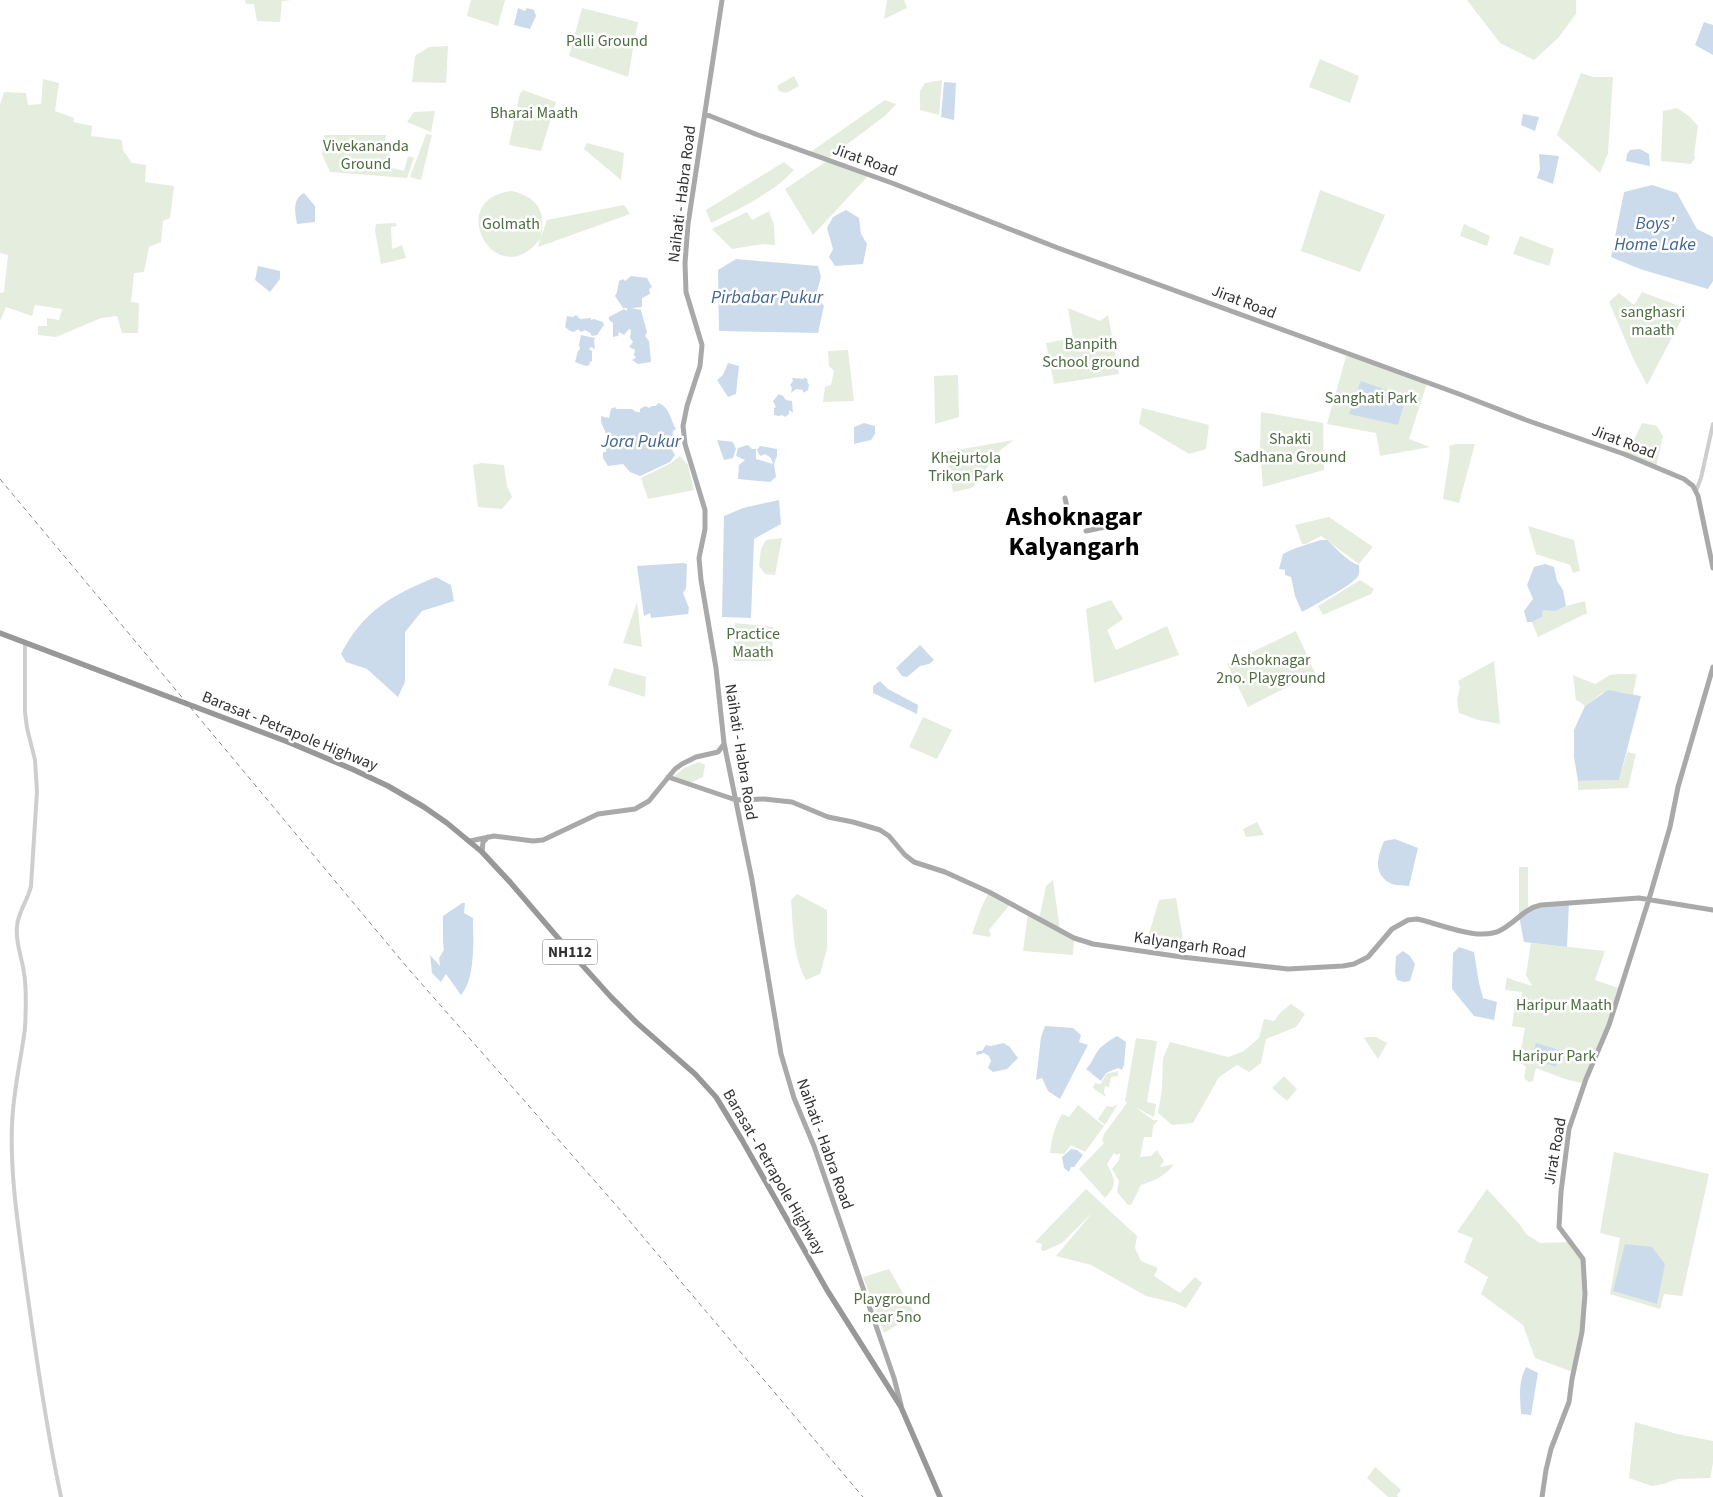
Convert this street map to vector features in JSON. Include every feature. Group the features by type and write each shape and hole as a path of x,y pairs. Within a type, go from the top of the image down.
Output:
{"highway":[{"name":"Barasat - Petrapole Highway","path":"0,633 328,758 388,786 410,799 447,823 482,852 604,989 637,1022 695,1074 716,1097 827,1290 901,1406 940,1497"}],"main road":[{"name":"Naihati - Habra Road","path":"722,0 688,224 684,281 701,341 702,359 698,377 687,406 683,426 684,442 705,510 705,529 699,558 700,573 716,668 724,743 752,880 781,1054 794,1098 814,1146 894,1378 901,1406"},
{"name":"Jirat Road","path":"705,114 892,183 1058,248 1526,420 1624,454 1684,479 1696,491"},
{"path":"1696,491 1700,501 1713,568"},
{"path":"1065,498 1070,522"},
{"path":"1086,531 1110,526"},
{"name":"Jirat Road","path":"1542,1497 1551,1449 1569,1402 1582,1332 1585,1294 1583,1260 1559,1227 1568,1129 1609,1025 1649,899 1670,827 1678,787 1713,667"},
{"path":"470,841 488,837 505,837 532,841 545,839 591,817 624,812 642,806 649,801 668,777 682,764 696,757 718,752 724,743"},
{"path":"668,777 736,800"},
{"name":"Kalyangarh Road","path":"736,800 764,799 799,803 822,816 880,830 889,836 905,855 914,862 945,872 989,892 1082,940 1142,952 1271,968 1302,969 1354,964 1368,957 1392,929 1408,920 1417,919 1467,932 1488,935 1503,929 1534,906 1626,898 1649,899 1713,910"},
{"path":"482,852 483,842 488,837"}],"street":[{"path":"1696,491 1701,478 1713,424"},
{"path":"25,644 25,712 35,760 36,808 31,886 17,925 18,944 24,972 26,1021 12,1111 12,1143 19,1234 37,1366 61,1497"}],"green space":[{"path":"245,0 292,0 282,1 280,22 257,21 254,4 246,4"},
{"path":"471,0 505,0 498,26 467,16"},
{"path":"887,0 904,0 907,8 884,19"},
{"path":"1467,0 1576,0 1576,14 1558,38 1534,60 1500,43"},
{"name":"Palli Ground","path":"582,8 638,22 628,77 569,56"},
{"path":"448,46 446,83 412,82 415,56 429,47"},
{"path":"1320,59 1359,76 1350,103 1309,87"},
{"path":"1581,73 1593,77 1613,77 1608,153 1600,173 1557,135"},
{"path":"794,76 799,86 786,93 779,91 777,86"},
{"path":"43,79 59,83 55,111 74,118 73,122 92,126 91,136 122,140 123,150 132,163 146,165 145,182 174,186 170,218 163,221 161,242 149,247 144,272 134,273 131,302 139,303 138,333 122,333 117,316 101,318 56,337 38,335 38,326 47,326 47,318 59,320 62,309 35,305 32,316 6,307 0,321 0,293 4,292 8,255 0,253 0,105 4,92 26,93 28,105 41,104"},
{"path":"942,80 939,115 920,110 920,91 925,83"},
{"name":"Bharai Maath","path":"523,90 556,102 541,151 509,145 520,93"},
{"path":"885,100 896,104 886,115 826,160 809,153"},
{"path":"1677,108 1689,116 1698,126 1695,158 1691,164 1661,161 1663,111"},
{"path":"435,111 431,132 407,122 414,112"},
{"path":"426,134 432,135 421,180 410,177"},
{"name":"Vivekananda Ground","path":"324,135 386,135 385,142 391,143 388,167 404,171 408,156 414,158 407,178 330,172 322,154"},
{"path":"587,143 624,153 621,180 584,149"},
{"path":"827,161 869,175 813,235 785,189"},
{"path":"784,162 794,170 785,179 755,200 711,223 706,210"},
{"path":"1320,190 1385,215 1360,272 1301,251"},
{"name":"Golmath","path":"512,191 528,197 538,207 542,220 541,237 547,220 624,205 630,214 538,247 540,239 524,254 508,257 494,251 484,239 479,225 481,210 491,198"},
{"path":"769,211 774,225 775,245 763,244 732,249 712,229 747,212 752,220"},
{"path":"396,223 397,226 391,227 392,249 402,245 406,258 381,264 375,230 376,224"},
{"path":"1464,224 1490,236 1487,246 1460,236"},
{"path":"1520,236 1554,249 1549,266 1513,254"},
{"name":"sanghasri maath","path":"1642,292 1687,309 1647,385 1609,302 1619,293 1634,305"},
{"name":"Banpith School ground","path":"1068,308 1100,321 1108,315 1119,374 1054,384 1046,343 1073,338"},
{"path":"848,350 854,401 823,402 825,387 831,385 834,371 829,366 828,351"},
{"name":"Sanghati Park","path":"1347,353 1427,383 1409,439 1430,447 1380,456 1376,433 1327,424"},
{"path":"958,375 959,417 935,424 934,376"},
{"path":"1142,408 1209,425 1206,449 1189,454 1139,424"},
{"name":"Shakti Sadhana Ground","path":"1261,412 1323,423 1324,470 1263,487 1260,450"},
{"path":"1642,423 1657,426 1663,436 1656,467 1624,454"},
{"name":"Khejurtola Trikon Park","path":"1014,440 999,451 972,488 953,492 945,452"},
{"path":"1475,444 1459,503 1443,499 1450,452 1449,446"},
{"path":"680,456 688,465 694,490 648,499 641,478 671,463"},
{"path":"482,463 504,465 507,486 512,497 502,509 478,507 473,465"},
{"path":"1329,517 1373,547 1359,564 1321,536 1306,544 1302,544 1295,525"},
{"path":"1528,526 1574,540 1580,571 1573,573 1570,565 1536,554"},
{"path":"782,538 775,575 765,574 759,566 761,549 766,540"},
{"path":"1360,580 1374,589 1371,594 1323,615 1318,606"},
{"path":"1111,600 1123,619 1107,630 1116,650 1167,626 1179,655 1094,683 1086,609"},
{"path":"1585,601 1587,613 1538,637 1532,622 1542,617 1543,609 1556,611"},
{"path":"637,602 642,647 623,643"},
{"name":"Practice Maath","path":"735,623 773,627 772,661 734,661"},
{"name":"Ashoknagar 2no. Playground","path":"1296,631 1315,673 1248,707 1227,664"},
{"path":"1494,661 1500,724 1478,720 1459,713 1457,700 1460,687 1458,681"},
{"path":"614,668 646,677 645,697 608,685"},
{"path":"1637,674 1633,695 1621,692 1602,693 1585,706 1576,701 1573,675 1595,684 1610,675"},
{"path":"923,717 952,730 937,759 909,747"},
{"path":"1627,752 1636,754 1628,788 1578,790 1578,781 1619,780"},
{"path":"699,762 705,765 703,777 690,783 672,778 684,768"},
{"path":"1257,822 1264,835 1246,837 1243,829"},
{"path":"1519,867 1528,867 1528,910 1519,916"},
{"path":"1053,880 1060,930 1074,938 1073,955 1023,951 1028,913 1039,919 1046,886"},
{"path":"989,892 1010,904 989,930 990,937 972,934 982,906"},
{"path":"797,894 827,910 827,949 820,974 806,980 798,961 793,931 791,900"},
{"path":"1176,898 1185,951 1179,952 1178,946 1176,946 1177,951 1151,947 1152,942 1147,941 1159,900"},
{"path":"1531,943 1605,951 1595,980 1621,989 1585,1084 1536,1068 1533,1081 1529,1082 1524,1078 1526,1067 1521,1063 1520,1054 1525,1028 1512,1026 1515,1004 1520,1004 1522,992 1505,990 1507,977 1532,986 1526,975"},
{"path":"1291,1004 1305,1014 1296,1027 1266,1039 1261,1063 1249,1072 1237,1065 1219,1077 1193,1123 1172,1125 1158,1113 1162,1089 1163,1058 1170,1042 1228,1057 1244,1051 1259,1038 1264,1019 1274,1021"},
{"path":"1376,1037 1387,1043 1378,1059 1364,1038"},
{"path":"1136,1038 1157,1041 1147,1102 1156,1104 1154,1117 1135,1107 1153,1120 1158,1120 1153,1126 1152,1137 1144,1137 1140,1157 1151,1156 1157,1150 1164,1161 1160,1167 1174,1164 1160,1177 1141,1185 1131,1205 1128,1205 1117,1192 1119,1181 1112,1169 1119,1160 1120,1153 1117,1155 1114,1153 1107,1164 1114,1182 1112,1189 1105,1198 1079,1169 1104,1143 1102,1141 1104,1134 1127,1103 1125,1101"},
{"path":"1118,1071 1118,1076 1111,1077 1109,1087 1105,1086 1104,1092 1106,1097 1093,1088 1095,1083 1101,1084 1106,1074"},
{"path":"1284,1076 1297,1089 1287,1101 1272,1088"},
{"path":"1118,1104 1105,1125 1098,1119 1107,1106 1113,1107"},
{"path":"1078,1105 1104,1126 1085,1152 1071,1145 1064,1154 1050,1153 1054,1133 1062,1114 1069,1117"},
{"path":"1614,1152 1709,1174 1682,1296 1664,1294 1660,1309 1610,1294 1620,1238 1600,1233"},
{"path":"1086,1189 1137,1236 1135,1248 1141,1261 1158,1268 1154,1276 1180,1293 1195,1277 1202,1283 1186,1308 1175,1303 1146,1296 1091,1265 1056,1256 1093,1212 1062,1243 1044,1251 1041,1250 1042,1244 1035,1242"},
{"path":"1487,1189 1526,1234 1540,1243 1570,1242 1583,1259 1582,1325 1573,1372 1535,1358 1523,1325 1481,1294 1488,1277 1464,1262 1473,1238 1457,1232"},
{"name":"Playground near 5no","path":"889,1269 915,1314 884,1333 863,1277"},
{"path":"1635,1422 1677,1434 1713,1441 1713,1463 1710,1478 1677,1479 1652,1486 1629,1478"},
{"path":"1375,1467 1401,1490 1397,1495 1398,1497 1388,1497 1367,1478"}],"water":[{"path":"518,8 525,11 527,8 534,10 536,16 530,29 514,25"},
{"path":"1704,22 1713,25 1713,55 1695,45"},
{"path":"944,82 956,83 954,120 941,117"},
{"path":"1523,114 1539,117 1535,131 1521,125"},
{"path":"1640,149 1649,154 1650,166 1626,161 1630,150"},
{"path":"1539,154 1559,156 1553,184 1537,178 1540,169"},
{"name":"Boys' Home Lake","path":"1652,185 1677,193 1697,229 1713,237 1713,281 1708,289 1640,269 1611,257 1624,192"},
{"path":"304,193 315,206 315,222 297,224 296,203"},
{"path":"846,210 859,218 861,234 867,244 863,264 835,266 829,257 833,249 827,228 833,217"},
{"name":"Pirbabar Pukur","path":"736,259 818,266 821,277 816,295 824,306 818,333 719,331 718,270"},
{"path":"258,266 280,271 280,279 270,292 255,280"},
{"path":"631,276 647,278 652,287 649,289 650,294 642,298 642,307 631,308 641,310 647,332 645,336 649,341 651,362 638,364 632,360 636,358 634,355 635,350 629,347 633,342 630,338 631,330 629,329 624,335 619,332 618,336 613,337 613,323 609,320 609,317 624,309 627,311 627,308 623,308 615,296 619,281 623,279 625,281"},
{"path":"576,315 580,319 591,318 591,320 603,322 604,325 597,335 592,336 585,330 581,332 578,329 574,332 570,331 565,327 567,316 573,317"},
{"path":"581,335 595,338 595,349 591,347 589,349 592,351 592,361 589,363 590,365 586,366 575,362 580,349"},
{"path":"728,363 739,366 736,394 728,397 717,380 723,375"},
{"path":"804,377 808,380 808,390 803,393 803,390 796,389 791,393 792,388 790,385 793,381 792,378 804,379"},
{"path":"1361,381 1406,397 1398,425 1349,414"},
{"path":"779,394 786,400 792,401 793,413 789,410 789,414 785,417 774,415 774,408 776,407 773,401"},
{"name":"Jora Pukur","path":"658,403 665,407 676,429 673,431 671,448 675,455 670,462 640,476 630,472 623,464 608,466 603,458 603,452 606,452 607,436 601,422 601,416 609,418 611,409 615,407 616,409 632,409 640,412 640,409 645,406 649,408 656,406"},
{"path":"864,423 875,426 875,434 871,440 854,444 854,427"},
{"path":"717,440 733,442 736,449 733,458 724,460"},
{"path":"748,445 752,449 756,449 756,459 773,464 771,458 765,454 760,456 757,450 760,446 777,449 774,464 776,477 770,482 738,479 739,465 745,460 736,456 738,448"},
{"path":"779,500 781,524 754,539 751,618 722,617 724,516 743,508"},
{"path":"1320,540 1327,540 1347,558 1359,565 1359,573 1350,584 1302,612 1295,596 1291,577 1285,575 1285,570 1279,569 1283,554"},
{"path":"687,564 686,589 683,593 689,608 688,614 651,618 650,613 644,616 637,566"},
{"path":"1545,564 1554,567 1557,581 1563,590 1566,606 1556,611 1543,610 1542,617 1532,622 1527,622 1524,611 1533,599 1527,585 1534,567"},
{"path":"436,577 451,585 454,601 422,611 405,632 405,682 398,697 367,669 346,662 341,654 359,626 381,606 406,590"},
{"path":"920,645 934,660 929,664 920,666 907,677 902,676 896,668"},
{"path":"880,681 888,689 918,705 917,714 873,693 873,686"},
{"path":"1608,690 1641,696 1619,780 1578,781 1574,757 1574,730 1585,706"},
{"path":"1395,839 1418,848 1409,886 1392,884 1384,879 1379,869 1380,852 1384,841"},
{"path":"1569,902 1567,947 1524,942 1519,916 1528,910"},
{"path":"462,903 465,903 464,913 473,918 473,948 469,979 461,995 446,974 441,982 432,973 430,955 440,966 439,958 444,950 443,916"},
{"path":"1459,947 1474,952 1483,998 1497,1002 1494,1020 1474,1016 1452,989 1453,953"},
{"path":"1403,951 1410,956 1415,964 1410,981 1404,982 1397,980 1395,973 1396,956"},
{"path":"1045,1026 1073,1028 1081,1035 1079,1042 1088,1045 1060,1099 1048,1091 1042,1078 1036,1080 1041,1037"},
{"path":"1117,1036 1126,1042 1124,1065 1122,1070 1118,1068 1106,1073 1101,1081 1086,1069 1099,1049"},
{"path":"1004,1043 1009,1046 1018,1058 1007,1069 993,1072 988,1068 991,1061 989,1056 984,1053 977,1055 976,1053 982,1051 986,1045"},
{"path":"1536,1043 1559,1050 1556,1067 1532,1058"},
{"path":"1071,1149 1077,1150 1083,1155 1074,1167 1071,1167 1069,1172 1064,1168 1062,1157"},
{"path":"1625,1244 1652,1247 1665,1264 1657,1304 1613,1291"},
{"path":"1526,1367 1538,1373 1531,1415 1521,1414 1521,1384"}],"railway":[{"path":"0,479 406,966 622,1212 863,1497"}],"district":[{"name":"Ashoknagar Kalyangarh","path":"1074,531"}],"park label":[{"name":"Haripur Maath","path":"1564,1005"},
{"name":"Haripur Park","path":"1554,1056"}]}
